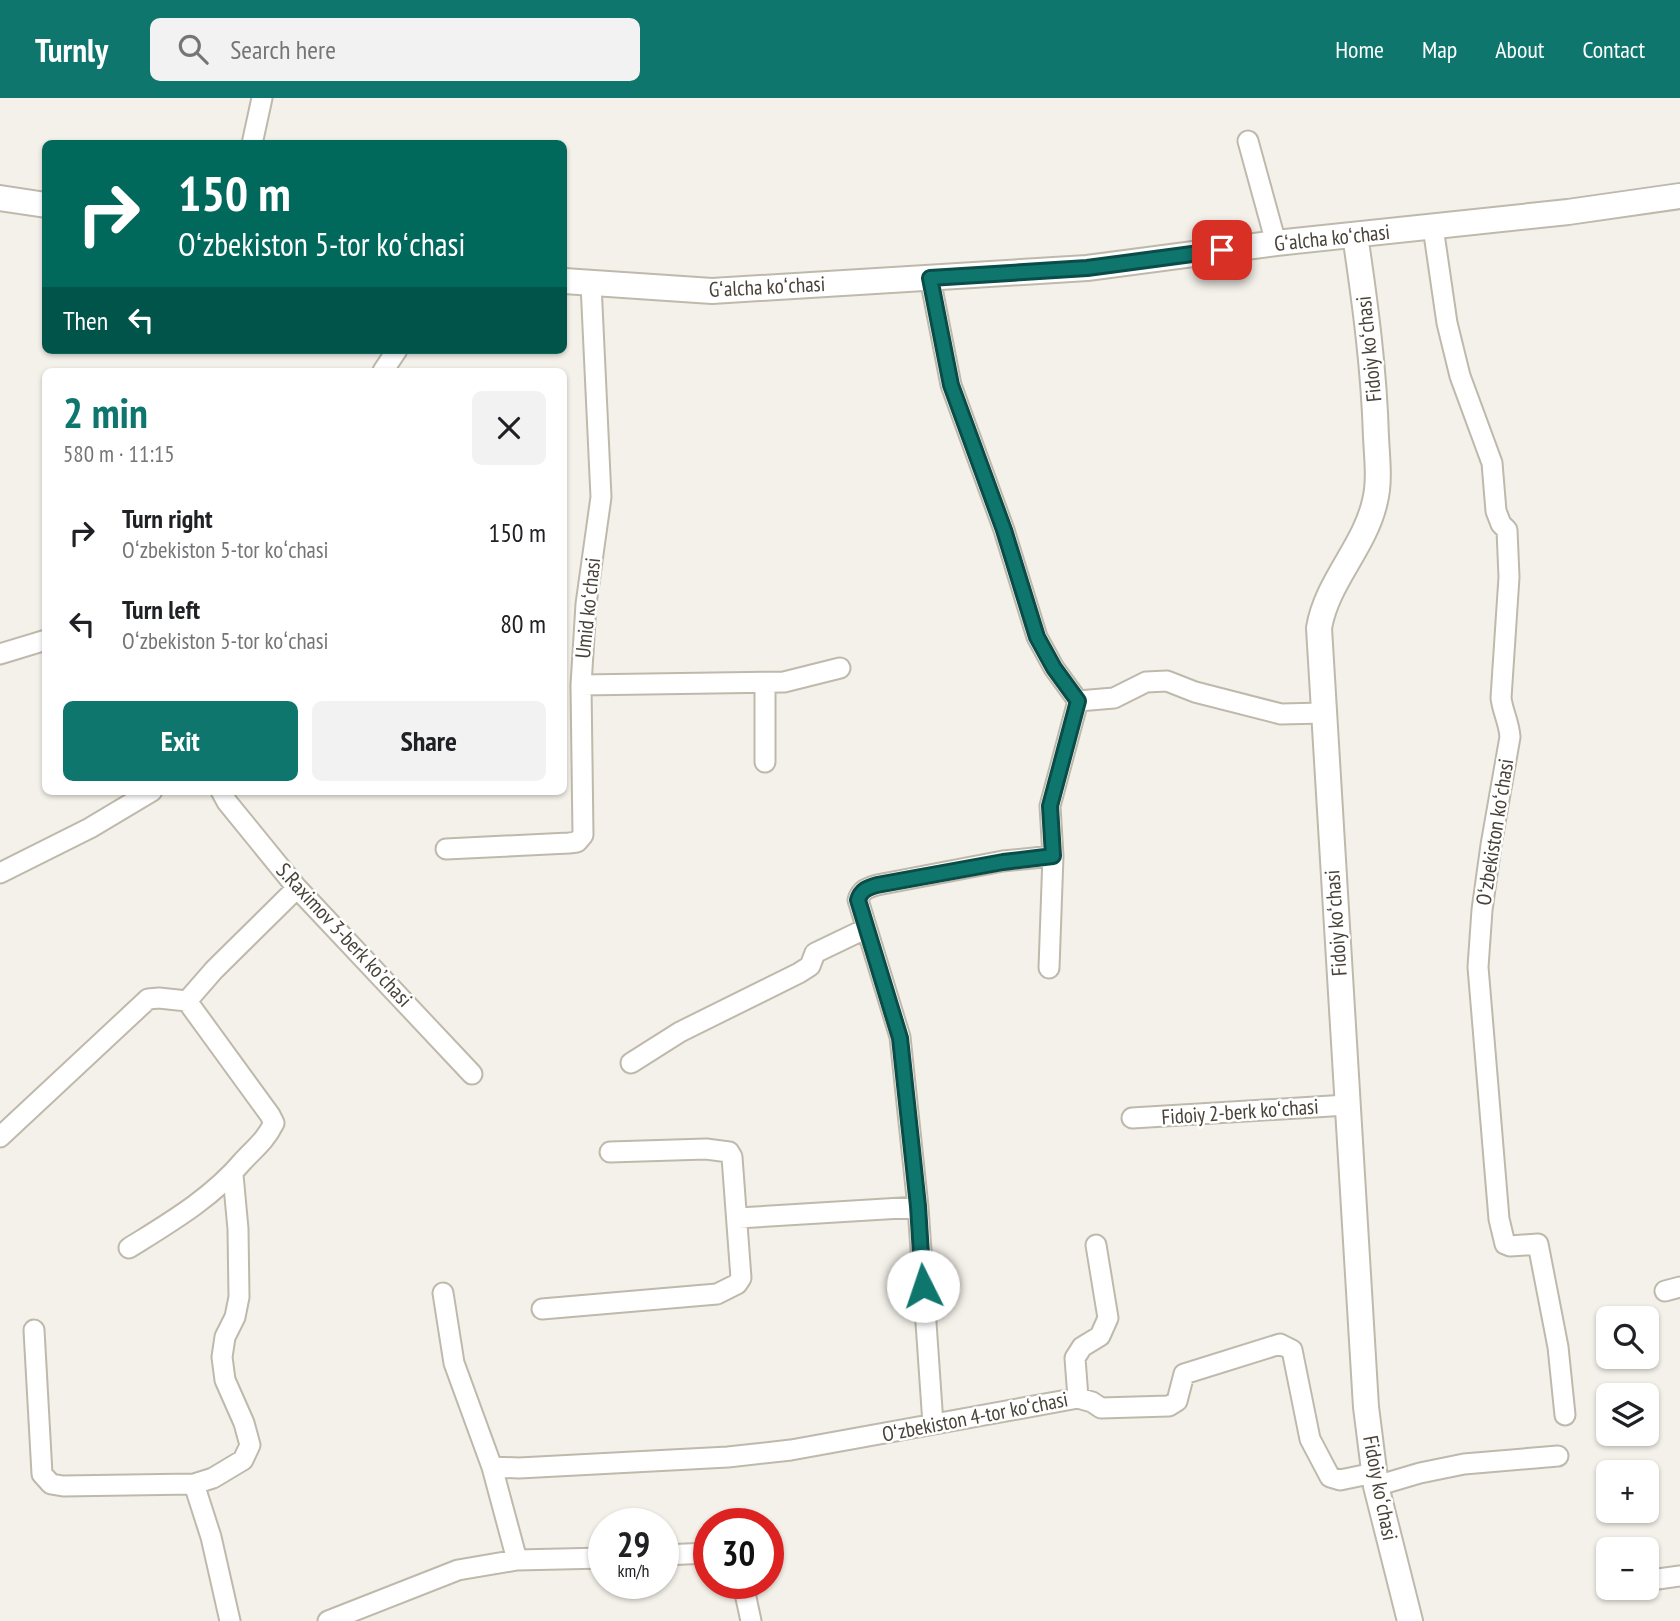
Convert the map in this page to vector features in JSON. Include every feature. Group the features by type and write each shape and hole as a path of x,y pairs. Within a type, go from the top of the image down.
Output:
{"street":[{"path":"253,140 262,98"},
{"path":"1248,141 1276,243"},
{"name":"Gʻalcha koʻchasi","path":"567,281 712,291 1087,268 1276,243 1568,212 1680,196"},
{"path":"0,198 42,204"},
{"name":"Oʻzbekiston koʻchasi","path":"1433,227 1447,323 1473,414 1492,463 1496,511 1501,524 1507,530 1509,577 1501,698 1503,714 1509,722 1510,737 1490,845 1478,967 1499,1219 1505,1244 1538,1244 1541,1252 1558,1347 1565,1415"},
{"name":"Fidoiy koʻchasi","path":"1355,235 1375,406 1375,502 1362,535 1337,577 1322,612 1319,628 1365,1394 1375,1480 1410,1621"},
{"path":"930,278 951,385 1004,530 1037,637 1054,668 1078,701"},
{"name":"Umid koʻchasi","path":"446,849 569,843 581,839 584,830 581,685 586,604 601,497 590,284"},
{"path":"0,654 42,641"},
{"path":"581,685 765,683 840,668"},
{"path":"1078,701 1114,698 1146,682 1167,681 1195,692 1281,714 1323,713"},
{"path":"765,683 765,762"},
{"path":"1049,968 1053,856 1050,806 1078,701"},
{"path":"0,873 90,828 145,795"},
{"name":"S.Raximov 3-berk koʼchasi","path":"223,795 298,888 472,1074"},
{"path":"933,1424 918,1206 900,1038 858,900 860,893 866,888 1003,862 1053,856"},
{"path":"187,1001 214,970 298,888"},
{"path":"631,1063 680,1032 799,973 810,966 815,953 865,929"},
{"path":"0,1137 148,999 187,1001 274,1123 266,1139 233,1175 195,1205 129,1248"},
{"name":"Fidoiy 2-berk koʻchasi","path":"1132,1118 1347,1105"},
{"path":"542,1309 717,1294 737,1284 741,1278 738,1218 732,1157 729,1152 706,1149 610,1152"},
{"path":"34,1331 42,1474 51,1484 194,1485 213,1478 243,1460 250,1445 244,1423 225,1380 222,1357 225,1337 235,1317 239,1297 238,1229 233,1175"},
{"path":"738,1218 918,1206"},
{"path":"1078,1398 1075,1358 1082,1347 1100,1336 1108,1318 1096,1245"},
{"path":"443,1293 454,1363 492,1467 517,1560"},
{"name":"Oʻzbekiston 4-tor koʻchasi","path":"492,1467 519,1468 728,1457 791,1450 1078,1398 1101,1408 1169,1406 1177,1401 1184,1374 1280,1344 1289,1346 1292,1350 1310,1439 1330,1477 1340,1480 1375,1480"},
{"path":"1375,1480 1464,1464 1558,1456"},
{"path":"194,1485 211,1537 230,1621"},
{"path":"328,1621 458,1570 517,1560 588,1558"},
{"path":"1659,1579 1680,1576"},
{"path":"746,1599 751,1621"}],"route":[{"path":"923,1286 918,1206 900,1038 858,900 860,893 866,888 877,885 1033,857 1053,856 1050,806 1078,701 1042,650 1037,637 1004,530 951,385 930,278 1087,268 1222,250"}]}
